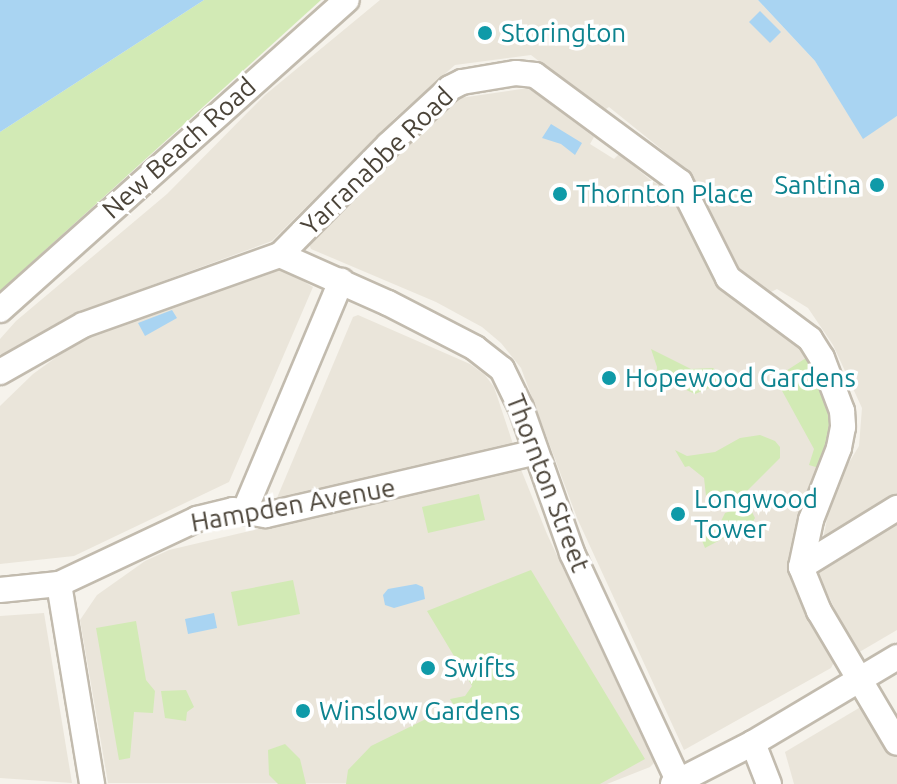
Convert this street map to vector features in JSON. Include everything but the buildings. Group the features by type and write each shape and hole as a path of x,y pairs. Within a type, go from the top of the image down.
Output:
{"street":[{"name":"New Beach Road","path":"5,308 347,0"},
{"name":"Yarranabbe Road","path":"0,384 57,339 97,319 280,255 388,145 450,88 462,82 516,73 535,75 680,182 728,278 810,339 822,358 842,411 843,427 811,520 801,567"},
{"name":"Thornton Street","path":"280,255 341,281 475,348 495,363 514,391 572,553 676,783"},
{"path":"244,512 341,281"},
{"name":"Hampden Avenue","path":"59,584 178,526 225,511 266,515 536,452"},
{"path":"897,508 801,567 819,611 897,743"},
{"path":"0,590 59,584 92,784"},
{"path":"676,783 753,743 897,657"},
{"path":"753,743 769,784"}],"shaded area":[{"path":"380,0 758,0 815,61 863,138 897,116 897,500 822,544 833,489 859,446 862,408 833,345 808,308 777,289 769,293 737,269 715,233 719,230 681,165 609,107 603,111 531,55 455,65 396,117 272,241 95,306 59,323 21,349 3,356 0,354 0,339 16,321 167,194 265,95"},
{"path":"528,88 594,137 590,144 614,159 619,154 653,182 668,189 724,286 793,336 807,355 832,413 829,448 788,563 835,655 834,662 831,668 684,750 577,518 521,368 501,343 482,327 436,302 311,249 309,244 383,168 460,98"},
{"path":"269,269 299,273 298,278 313,287 229,482 74,556 0,564 0,406 33,374 80,340"},
{"path":"358,315 470,364 485,375 494,387 513,444 511,448 274,505 353,317"},
{"path":"520,467 547,534 654,763 650,767 607,784 108,783 80,620 97,595 145,561 169,550"},
{"path":"897,514 897,630 856,654 813,563"},
{"path":"44,613 72,783 0,778 0,616"},
{"path":"864,705 897,750 897,784 794,784 785,752"}],"green space":[{"path":"204,0 321,0 0,291 0,132"},
{"path":"651,349 691,369 713,368 720,374 721,383 695,394 656,376 657,367"},
{"path":"806,358 830,413 827,447 819,468 809,465 814,449 775,378"},
{"path":"760,435 775,441 780,447 780,458 743,495 706,496 704,478 689,466 685,467 675,450 687,456 715,452 740,438"},
{"path":"479,494 485,520 428,533 422,507"},
{"path":"751,510 755,518 752,523 705,548 701,538 718,527 725,513"},
{"path":"531,570 645,759 600,784 346,784 348,770 371,746 432,716 442,706 450,720 459,714 450,699 465,696 472,686 427,611"},
{"path":"293,580 300,614 238,626 231,592"},
{"path":"136,621 146,680 155,691 153,713 134,712 130,758 119,760 96,628"},
{"path":"186,690 194,707 187,712 186,721 165,718 161,691"},
{"path":"285,744 300,759 306,784 278,784 269,775 268,750"}],"water":[{"path":"0,0 204,0 0,132"},
{"path":"758,0 897,0 897,116 863,139 815,61"},
{"path":"760,11 781,32 770,43 749,22"},
{"path":"551,124 582,143 575,155 561,144 542,138"},
{"path":"172,310 177,318 145,336 138,323"},
{"path":"416,584 423,587 425,599 394,608 385,605 383,595 388,589"},
{"path":"214,613 217,628 188,634 185,619"}],"place":[{"name":"Storington","path":"485,33"},
{"name":"Santina","path":"877,185"},
{"name":"Thornton Place","path":"560,194"},
{"name":"Hopewood Gardens","path":"609,378"},
{"name":"Longwood Tower","path":"678,514"},
{"name":"Swifts","path":"428,668"},
{"name":"Winslow Gardens","path":"303,711"}]}
